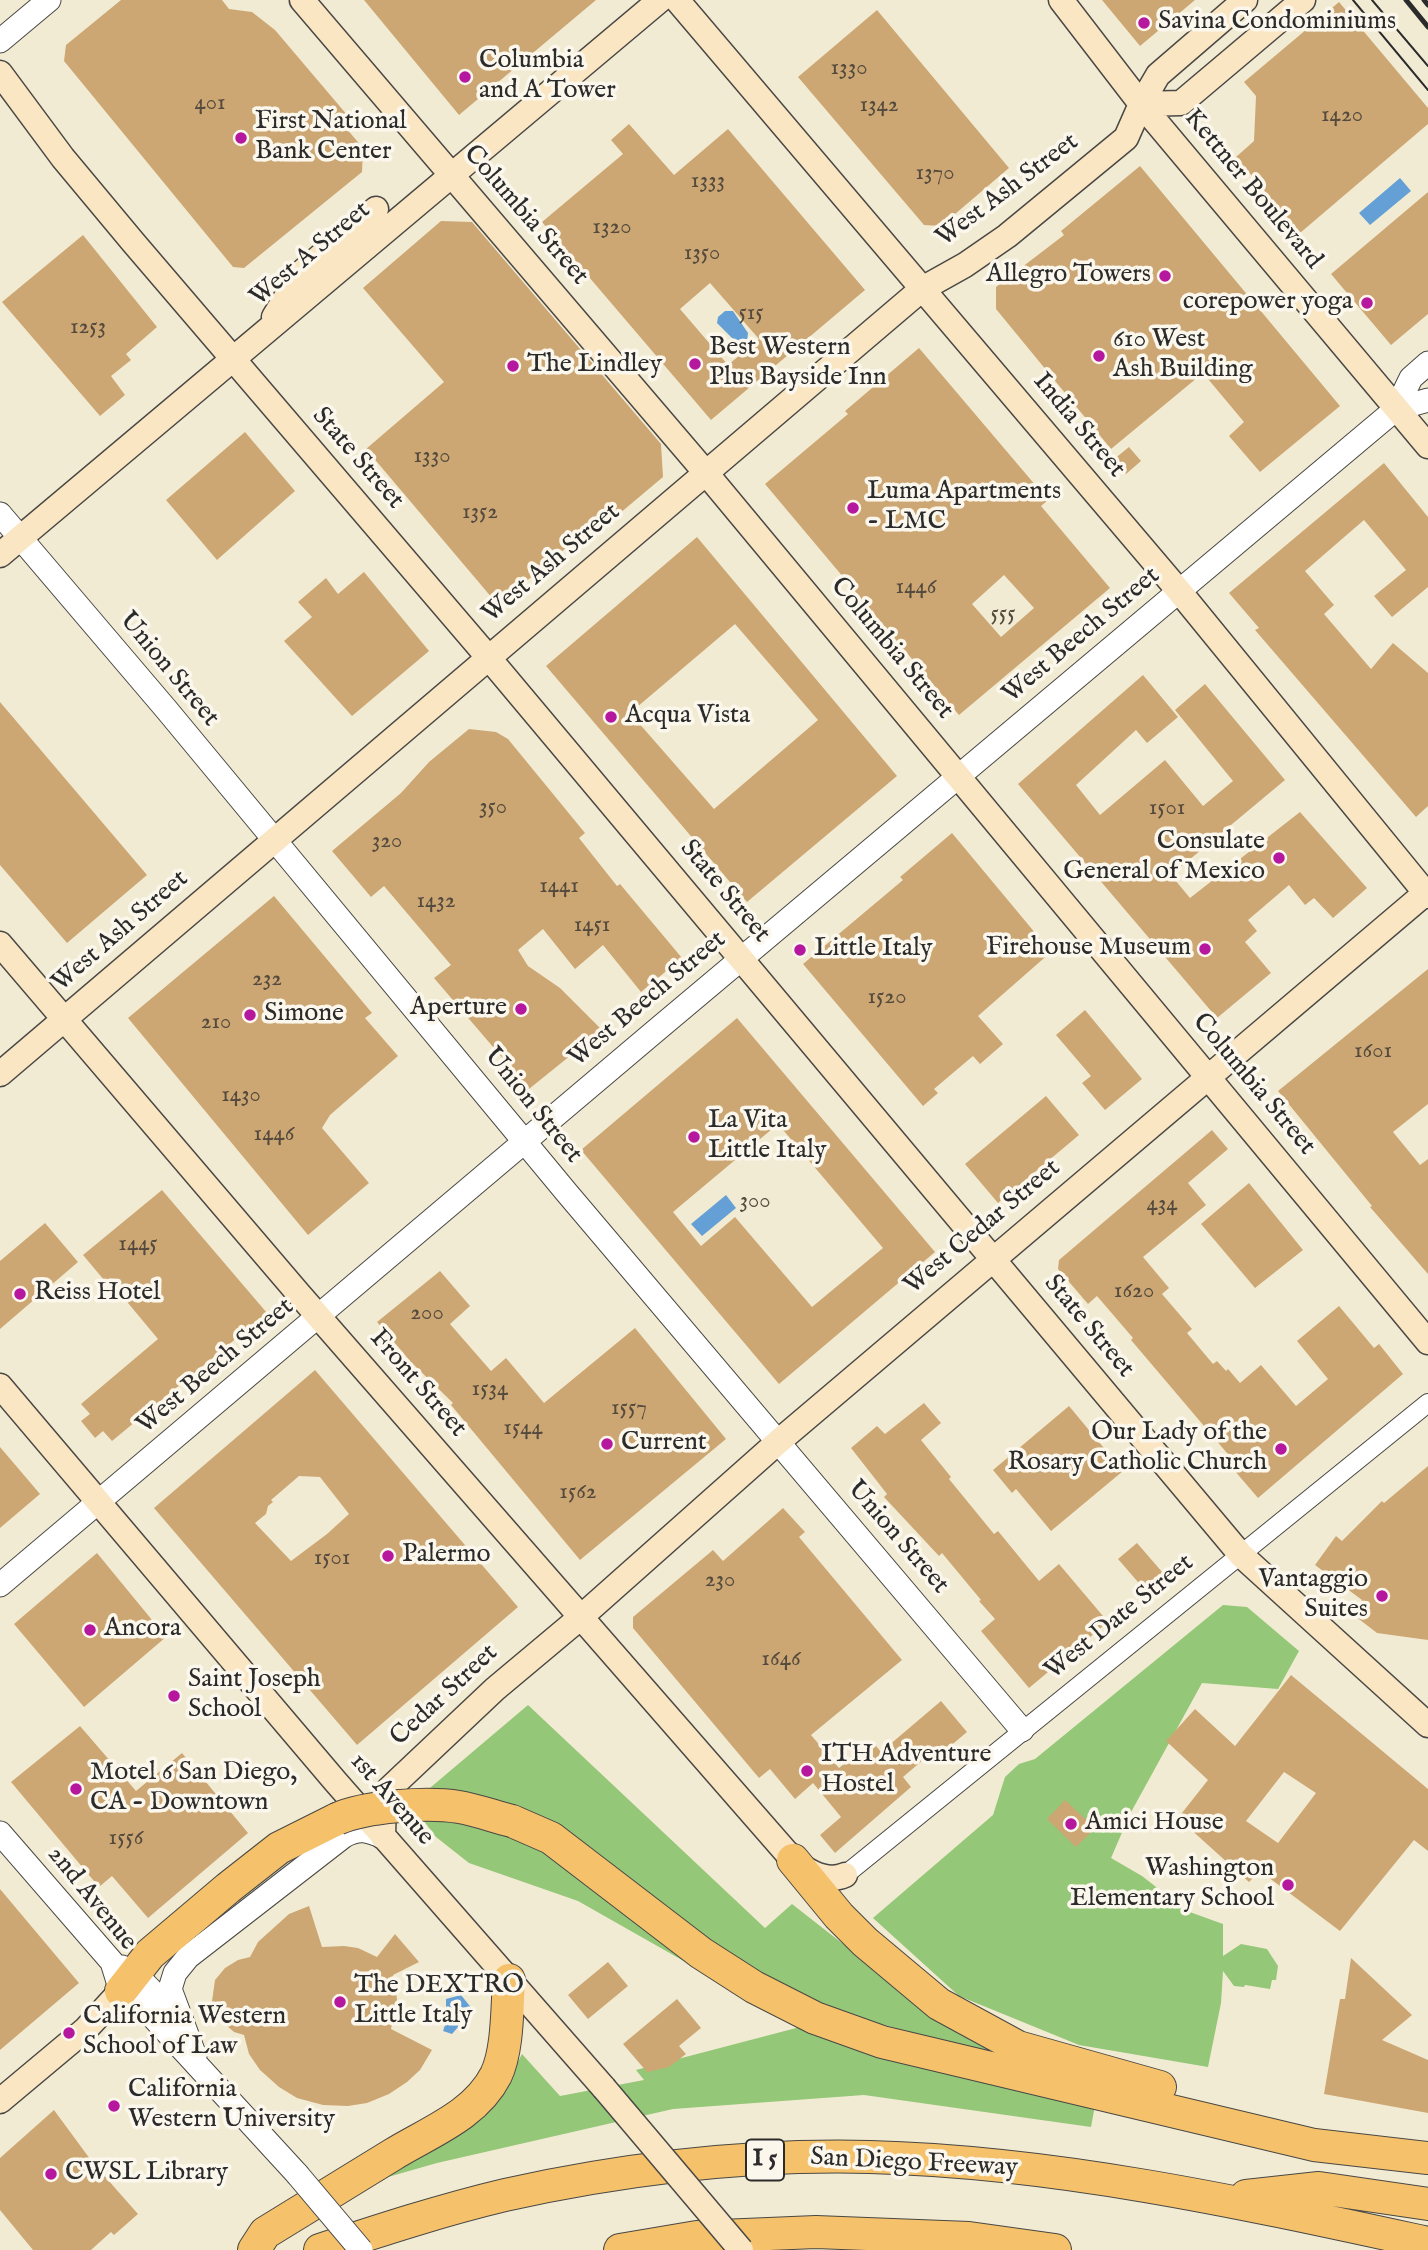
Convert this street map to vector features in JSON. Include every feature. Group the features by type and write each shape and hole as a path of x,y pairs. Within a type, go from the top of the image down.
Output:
{"highway":[{"path":"122,1975 279,1848 352,1812 395,1806 458,1807 512,1821 551,1838 701,1953 754,1987 815,2018 881,2042 1314,2145 1428,2158"},
{"path":"793,1860 839,1916 939,2004 1018,2047 1391,2153"},
{"path":"254,2250 265,2233 456,2119 478,2099 496,2074 502,2057 509,1980"},
{"name":"San Diego Freeway","path":"320,2250 405,2222 503,2196 597,2177 684,2166 765,2160 869,2157 1060,2172 1217,2199 1428,2243"},
{"path":"1217,2199 1319,2188 1428,2204"},
{"path":"620,2250 697,2237 816,2232 969,2238 1055,2250"}],"main road":[{"name":"Columbia Street","path":"302,0 706,473 1428,1342"},
{"name":"West A Street","path":"0,555 660,0"},
{"name":"India Street","path":"677,0 1179,592 1427,893"},
{"name":"Kettner Boulevard","path":"1061,0 1141,104 1428,446"},
{"name":"West Ash Street","path":"0,1074 922,289 965,265 1007,236 1126,138 1158,75 1245,0"},
{"path":"1141,104 1181,103 1303,0"},
{"name":"State Street","path":"0,73 63,158 232,360 488,657 1241,1555 1428,1725"},
{"path":"264,334 301,273 376,209"},
{"name":"West Cedar Street","path":"581,1617 778,1442 1427,893"},
{"name":"Front Street","path":"0,944 318,1317 793,1860"},
{"name":"1st Avenue","path":"0,1386 383,1837 604,2088 741,2250"},
{"name":"Cedar Street","path":"383,1837 384,1798 389,1788 495,1689 581,1617"},
{"path":"793,1860 810,1872 825,1877 838,1878 845,1875"},
{"path":"0,2101 86,2029 122,1975"}],"street":[{"path":"0,41 49,0"},
{"name":"West Beech Street","path":"0,1586 1396,409 1411,378 1428,363"},
{"name":"West Beech Street","path":"1396,409 1428,400"},
{"name":"Union Street","path":"0,514 525,1142 1022,1730"},
{"name":"West Date Street","path":"845,1875 1428,1403"},
{"path":"361,2250 297,2174 198,2065 170,1989 171,1980 181,1965 216,1933 344,1836 355,1830 368,1830 383,1837"},
{"name":"2nd Avenue","path":"0,1833 122,1975 161,2001 198,2065"}],"green space":[{"path":"1223,1605 1247,1607 1299,1651 1278,1689 1202,1683 1130,1814 1111,1858 1142,1876 1187,1911 1223,1924 1223,1956 1241,1944 1267,1949 1278,1966 1276,1980 1272,1980 1270,1989 1234,1986 1223,1971 1221,2003 1208,2067 1079,2045 959,1996 873,1918 993,1815 1005,1777 1019,1764 1035,1759"},
{"path":"528,1705 765,1928 792,1904 921,2005 1046,2063 971,2048 869,2021 816,2001 747,1965 664,1907 556,1856 736,1984 1096,2100 1091,2127 864,2095 673,2109 437,2163 360,2185 508,2080 522,2054 560,2096 644,2080 636,2070 800,2027 578,1901 469,1863 436,1837 411,1804"}],"water":[{"path":"1400,178 1411,191 1370,225 1359,213"},
{"path":"725,311 733,311 748,333 747,341 741,347 717,323 718,317"},
{"path":"726,1195 736,1208 702,1236 691,1224"},
{"path":"461,1995 473,2010 452,2034 443,2031 446,2022 446,1999"}],"building":[{"name":"First National Bank Center","path":"121,0 222,0 229,9 252,12 275,30 348,116 346,128 363,148 362,172 244,268 233,267 64,61 66,45"},
{"name":"Columbia and A Tower","path":"364,0 596,0 459,115"},
{"name":"Savina Condominiums","path":"1102,0 1195,0 1140,46"},
{"path":"1339,2 1428,108 1428,124 1300,233 1236,157 1254,141 1256,96 1244,82"},
{"path":"877,10 1009,168 941,226 924,225 798,77"},
{"path":"629,124 674,175 728,129 865,290 711,420 542,222 623,154 611,140","holes":["710,283 759,339 728,365 680,309"]},
{"path":"1140,166 1340,406 1260,472 1229,436 1244,422 1203,373 1111,449 996,309 996,287 1064,235 1061,231"},
{"path":"1428,192 1428,314 1391,345 1331,274"},
{"name":"The Lindley","path":"441,221 472,222 661,444 663,477 588,540 579,537 498,605 366,449 444,382 363,288"},
{"path":"83,235 157,327 126,354 131,360 111,376 125,395 100,416 2,302"},
{"path":"919,348 1048,500 1041,506 1110,588 959,715 765,484 848,414 845,411","holes":["1004,575 1034,608 1001,637 972,604"]},
{"path":"245,432 295,491 217,560 166,500"},
{"path":"1129,447 1141,461 1126,474 1113,460"},
{"path":"1384,463 1428,517 1428,587 1392,617 1374,596 1406,570 1364,520 1305,571 1334,605 1324,614 1371,669 1393,643 1428,673 1428,806 1416,817 1255,630 1259,628 1229,593"},
{"name":"Acqua Vista","path":"697,537 897,776 747,902 546,666","holes":["735,624 818,720 714,809 630,713"]},
{"path":"364,572 429,651 352,716 284,641 312,617 298,602 326,578 338,594"},
{"path":"1143,675 1178,717 1147,743 1136,730 1076,785 1100,815 1165,760 1203,806 1233,781 1175,710 1205,684 1285,780 1171,875 1190,898 1300,812 1367,888 1333,918 1314,898 1305,905 1289,885 1248,920 1257,931 1245,942 1271,973 1217,1018 1018,784"},
{"path":"0,702 147,875 67,943 0,865"},
{"path":"469,729 496,732 508,739 585,833 579,838 617,886 620,884 682,958 641,992 603,945 575,969 543,929 518,950 528,966 560,988 602,1030 529,1089 434,978 451,965 384,886 371,897 332,851 401,793 429,762"},
{"path":"952,833 1051,952 978,1016 1003,1044 980,1064 973,1056 934,1089 938,1093 923,1106 803,964 903,880 900,877"},
{"name":"Simone","path":"274,896 372,1013 365,1018 398,1056 330,1115 322,1128 369,1183 308,1235 128,1018"},
{"path":"1428,969 1428,1104 1393,1132 1420,1165 1428,1159 1428,1274 1370,1207 1372,1206 1278,1091"},
{"path":"1085,1010 1142,1079 1105,1110 1082,1083 1091,1076 1056,1035"},
{"path":"737,1018 935,1252 779,1384 581,1150","holes":["778,1124 883,1248 812,1307 735,1217 701,1246 673,1212"]},
{"path":"1046,1096 1079,1135 998,1203 965,1164"},
{"path":"1212,1130 1228,1149 1188,1183 1206,1205 1143,1257 1169,1288 1162,1294 1192,1329 1187,1333 1213,1364 1217,1361 1240,1383 1261,1365 1296,1406 1328,1379 1297,1341 1339,1306 1374,1348 1379,1344 1403,1374 1258,1498 1228,1463 1232,1459 1097,1296 1088,1304 1058,1269 1059,1260"},
{"path":"1249,1183 1303,1250 1255,1288 1201,1224"},
{"path":"162,1190 267,1313 112,1441 103,1431 95,1438 81,1421 90,1414 81,1404 158,1339 83,1255"},
{"name":"Reiss Hotel","path":"45,1223 78,1262 0,1329 0,1261"},
{"name":"Current","path":"440,1271 470,1306 450,1324 491,1371 506,1358 544,1403 635,1328 726,1439 580,1560 451,1405 453,1403 411,1362 377,1322"},
{"name":"Palermo","path":"315,1370 518,1607 357,1745 154,1508","holes":["299,1476 320,1477 349,1514 291,1561 255,1523 266,1514 268,1506 273,1502 271,1500"]},
{"path":"924,1403 941,1423 921,1440 994,1534 998,1531 1039,1581 1059,1564 1108,1622 1029,1688 981,1631 995,1619 979,1601 981,1600 942,1553 939,1556 884,1497 887,1494 851,1448 877,1426 885,1434"},
{"path":"1069,1406 1123,1471 1051,1531 1016,1489 1012,1493 993,1470"},
{"path":"0,1447 40,1494 0,1528"},
{"path":"1428,1466 1428,1640 1377,1633 1351,1613 1362,1600 1315,1565 1336,1536 1342,1541 1382,1501 1384,1503"},
{"path":"783,1508 805,1532 799,1537 902,1660 811,1735 839,1768 872,1741 881,1752 941,1701 967,1732 942,1753 937,1748 903,1777 911,1787 835,1853 820,1835 841,1817 813,1783 795,1799 770,1769 759,1778 633,1628 633,1617 713,1550 723,1561"},
{"path":"1137,1543 1163,1573 1144,1589 1118,1559"},
{"name":"Ancora","path":"97,1553 166,1637 84,1707 14,1624"},
{"name":"Washington Elementary School","path":"1291,1675 1428,1789 1428,1851 1414,1840 1340,1931 1260,1871 1249,1882 1178,1818 1208,1780 1166,1741 1195,1709 1235,1746","holes":["1284,1772 1316,1793 1278,1843 1246,1821"]},
{"path":"80,1726 136,1791 182,1753 248,1833 148,1918 112,1876 99,1887 11,1782"},
{"name":"Amici House","path":"1065,1800 1095,1828 1076,1847 1047,1819"},
{"path":"0,1889 79,1983 0,2050"},
{"path":"309,1906 322,1947 358,1948 377,1957 395,1934 419,1962 393,1975 397,1999 391,2029 432,2050 420,2070 407,2082 389,2094 367,2103 348,2106 323,2105 297,2098 260,2070 249,2054 244,2035 234,2032 214,2011 212,2001 215,1980 225,1968 250,1957 258,1942 289,1914"},
{"path":"1351,1958 1412,2015 1382,2040 1428,2060 1428,2113 1324,2094 1340,1999 1345,1999"},
{"path":"608,1962 628,1986 588,2019 568,1995"},
{"path":"677,1999 701,2028 679,2046 686,2054 669,2067 647,2072 623,2044"},
{"name":"CWSL Library","path":"54,2110 93,2163 138,2214 114,2235 111,2232 91,2250 33,2250 0,2210 0,2158"}],"tram line":[{"path":"1353,0 1428,90"},
{"path":"1372,0 1428,66"}],"railway":[{"path":"1406,0 1428,27"},
{"path":"1424,0 1428,5"}],"place":[{"name":"Savina Condominiums","path":"1144,23"},
{"name":"Columbia and A Tower","path":"465,77"},
{"name":"First National Bank Center","path":"241,138"},
{"name":"Allegro Towers","path":"1165,276"},
{"name":"corepower yoga","path":"1367,303"},
{"name":"610 West Ash Building","path":"1099,356"},
{"name":"Best Western Plus Bayside Inn","path":"695,364"},
{"name":"The Lindley","path":"513,366"},
{"name":"Luma Apartments - LMC","path":"853,508"},
{"name":"Acqua Vista","path":"611,717"},
{"name":"Consulate General of Mexico","path":"1279,858"},
{"name":"Firehouse Museum","path":"1205,949"},
{"name":"Little Italy","path":"800,950"},
{"name":"Aperture","path":"521,1009"},
{"name":"Simone","path":"250,1015"},
{"name":"La Vita Little Italy","path":"694,1137"},
{"name":"Reiss Hotel","path":"20,1294"},
{"name":"Current","path":"607,1444"},
{"name":"Our Lady of the Rosary Catholic Church","path":"1281,1449"},
{"name":"Palermo","path":"388,1556"},
{"name":"Vantaggio Suites","path":"1382,1596"},
{"name":"Ancora","path":"90,1630"},
{"name":"Saint Joseph School","path":"174,1696"},
{"name":"ITH Adventure Hostel","path":"807,1771"},
{"name":"Motel 6 San Diego, CA - Downtown","path":"76,1789"},
{"name":"Amici House","path":"1071,1824"},
{"name":"Washington Elementary School","path":"1288,1885"},
{"name":"The DEXTRO Little Italy","path":"340,2002"},
{"name":"California Western School of Law","path":"69,2033"},
{"name":"California Western University","path":"114,2106"},
{"name":"CWSL Library","path":"51,2174"}]}
